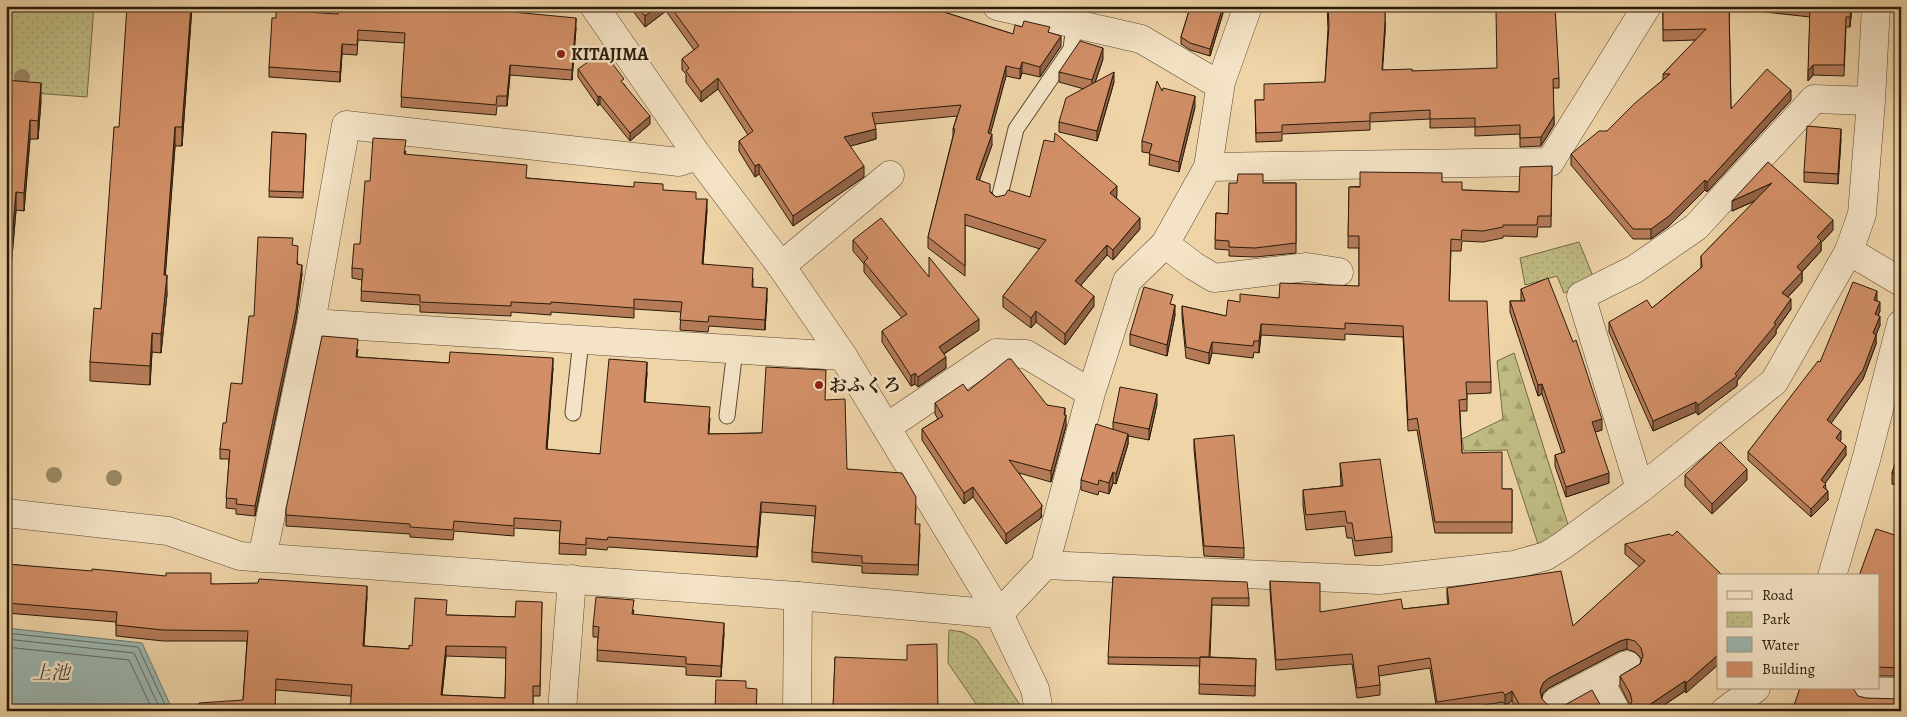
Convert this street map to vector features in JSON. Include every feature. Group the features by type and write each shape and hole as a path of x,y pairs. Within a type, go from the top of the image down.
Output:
{"street":[{"path":"594,6 698,156 781,266 843,356 999,614 1035,689 1039,711"},
{"path":"997,6 1140,39 1209,79 1221,82"},
{"path":"999,614 1045,565 1092,392 1127,281 1165,244 1208,167 1221,82 1248,6"},
{"path":"1208,167 1550,162 1647,6"},
{"path":"1045,565 1379,580 1514,565 1546,556 1640,489 1774,382 1849,251 1862,214 1876,6"},
{"path":"1640,489 1581,296 1635,270 1696,227 1814,99 1871,101"},
{"path":"262,558 311,323 346,126 679,162 698,156"},
{"path":"781,266 890,175"},
{"path":"1165,244 1194,266 1214,278 1307,267 1339,272"},
{"path":"1849,251 1901,282"},
{"path":"311,323 843,356"},
{"path":"1833,574 1866,460 1901,324"},
{"path":"887,426 996,353 1026,354 1092,392"},
{"path":"6,513 168,531 240,556 798,596 999,614"},
{"path":"562,711 572,579"},
{"path":"797,711 798,596"},
{"path":"1556,702 1627,665"},
{"path":"1599,680 1616,711"},
{"path":"1725,711 1753,690"},
{"path":"1867,691 1901,692"}],"lane":[{"path":"1000,199 1016,129 1070,49 1074,25"},
{"path":"573,413 581,340"},
{"path":"727,416 734,350"}],"green space":[{"path":"6,6 94,6 87,97 6,91"},
{"path":"1579,242 1595,281 1564,293 1557,276 1525,285 1520,258"},
{"path":"1514,353 1570,531 1540,550 1507,450 1464,451 1462,439 1503,419 1497,361"},
{"path":"949,630 963,632 977,640 1024,711 981,711 948,663"}],"water":[{"name":"上池","path":"6,628 142,643 173,711 6,711"}],"building":[{"path":"127,6 191,6 182,127 175,127 164,275 167,275 161,334 152,333 150,366 90,362 94,308 101,309 114,127 119,127"},
{"path":"339,6 518,6 513,12 576,18 572,70 510,65 507,96 497,96 496,105 401,97 405,33 358,30 357,45 342,44 340,72 269,67 272,18 276,18 276,10 338,14"},
{"path":"637,6 658,6 645,16"},
{"path":"670,6 925,6 1013,34 1015,25 1022,27 1024,21 1050,27 1048,32 1061,36 1040,67 1022,62 1020,69 1006,66 988,133 992,134 976,179 990,184 990,192 996,197 1005,195 1008,190 1030,197 1044,140 1054,142 1055,133 1117,186 1110,193 1140,218 1113,250 1107,245 1075,281 1094,296 1065,334 1036,311 1031,318 1003,296 1046,240 965,214 965,266 928,237 955,129 953,129 961,105 872,113 876,129 844,137 864,166 793,216 759,164 755,166 739,141 753,131 718,78 701,92 686,71 689,68 682,59 699,46"},
{"path":"1190,6 1223,6 1210,49 1190,43 1181,37"},
{"path":"1328,6 1385,6 1382,70 1412,69 1412,71 1497,68 1496,11 1500,11 1500,6 1555,6 1559,78 1553,79 1554,116 1541,137 1520,138 1520,125 1475,127 1475,118 1430,119 1430,110 1370,113 1370,121 1282,125 1282,132 1256,133 1255,100 1264,100 1264,84 1325,82 1329,25"},
{"path":"1663,6 1729,6 1731,109 1767,69 1791,90 1707,182 1705,180 1669,216 1651,229 1633,229 1571,154 1599,131 1607,131 1635,103 1670,74 1663,74 1706,29 1663,30"},
{"path":"1805,6 1851,6 1850,17 1846,17 1844,65 1813,65 1808,71 1810,7"},
{"path":"1080,41 1103,48 1092,80 1059,72"},
{"path":"603,51 624,79 621,81 650,116 630,133 600,96 598,97 578,69"},
{"path":"1114,72 1097,131 1059,122 1066,98"},
{"path":"6,80 41,83 38,121 30,120 24,193 16,192 6,309"},
{"path":"1157,81 1162,91 1163,88 1195,96 1179,162 1149,154 1152,144 1142,141"},
{"path":"1807,126 1841,129 1838,174 1804,172"},
{"path":"272,132 306,134 303,192 269,191"},
{"path":"373,138 406,140 404,154 527,165 526,178 634,187 634,182 663,184 663,190 696,192 696,199 707,199 702,264 753,268 752,287 767,288 765,320 709,316 708,322 680,320 682,302 634,299 634,308 551,302 551,304 511,302 511,306 420,302 420,295 361,291 363,269 352,268 354,244 360,244 365,181 370,181"},
{"path":"1768,162 1833,220 1817,237 1821,241 1797,267 1802,272 1782,293 1791,299 1774,323 1776,324 1735,374 1737,376 1698,405 1696,402 1653,421 1609,322 1647,300 1652,308 1702,267 1701,256 1772,183 1732,201"},
{"path":"1552,166 1551,216 1538,216 1537,225 1503,225 1503,227 1483,231 1462,230 1461,240 1451,239 1449,301 1487,301 1491,382 1466,382 1467,399 1459,400 1462,453 1502,452 1502,489 1512,489 1512,522 1435,522 1417,418 1408,420 1403,326 1345,323 1345,329 1261,324 1259,341 1254,341 1253,346 1212,342 1209,353 1186,347 1182,306 1226,316 1228,300 1240,302 1240,294 1279,298 1280,283 1359,286 1359,236 1348,236 1349,187 1360,187 1360,172 1442,173 1442,182 1462,182 1462,190 1519,192 1520,167"},
{"path":"1238,174 1263,174 1263,183 1296,183 1296,243 1255,248 1229,247 1229,241 1215,240 1216,213 1228,214 1229,183 1237,183"},
{"path":"881,218 929,277 929,257 979,319 939,347 946,357 918,377 915,373 911,376 882,331 907,314 864,262 868,258 853,240"},
{"path":"258,237 293,238 292,245 298,246 297,264 302,265 296,310 255,506 236,504 237,499 226,498 230,450 220,449 223,423 226,423 231,383 242,384 249,316 254,316"},
{"path":"1548,278 1573,342 1576,340 1602,419 1592,422 1609,473 1566,487 1555,455 1565,452 1542,384 1538,385 1510,301 1525,301 1521,289"},
{"path":"1853,282 1877,291 1874,300 1880,302 1875,314 1880,316 1873,333 1876,335 1863,370 1827,420 1841,431 1836,438 1846,446 1821,480 1826,484 1823,487 1828,491 1811,509 1748,452 1818,361 1820,362"},
{"path":"1144,287 1173,295 1170,304 1175,305 1167,345 1130,334"},
{"path":"322,336 358,339 356,357 449,363 450,352 553,358 546,449 600,454 609,359 647,362 644,402 710,407 708,434 762,433 766,367 826,370 825,400 845,399 847,469 902,473 916,497 915,524 920,524 918,565 862,563 862,556 812,552 816,506 761,502 757,547 608,537 607,540 586,538 586,545 559,543 561,521 514,518 514,526 454,521 453,530 410,527 410,524 286,515"},
{"path":"1008,359 1011,359 1047,405 1065,408 1064,415 1066,415 1051,471 1009,460 1042,505 1041,508 1006,534 973,487 964,493 922,429 943,416 935,403 963,384 968,391"},
{"path":"1120,387 1157,394 1149,429 1113,422"},
{"path":"1096,424 1128,434 1116,474 1113,472 1109,483 1099,480 1098,485 1081,480"},
{"path":"1234,435 1244,548 1204,546 1194,439"},
{"path":"1720,442 1747,469 1712,504 1685,475"},
{"path":"1901,447 1901,475 1892,473"},
{"path":"1380,459 1392,537 1355,541 1352,523 1347,523 1345,511 1306,515 1303,490 1343,486 1340,463"},
{"path":"1876,529 1901,537 1901,668 1880,667 1880,574 1860,574"},
{"path":"1677,531 1721,574 1717,574 1717,656 1686,683 1685,681 1640,711 1628,711 1632,701 1630,693 1620,676 1640,664 1643,656 1641,648 1635,641 1627,639 1549,678 1543,683 1540,691 1542,699 1548,705 1555,707 1563,706 1592,690 1605,711 1523,711 1512,691 1505,695 1503,692 1437,702 1430,658 1378,666 1380,685 1357,688 1352,654 1276,660 1270,581 1320,583 1320,612 1401,599 1403,609 1449,604 1447,588 1561,571 1573,626 1645,561 1625,544 1670,534 1672,536"},
{"path":"6,564 166,576 166,573 211,573 211,584 258,583 259,579 367,586 363,646 409,649 409,645 412,646 415,598 447,600 446,615 515,617 516,601 542,602 540,686 533,686 533,711 350,711 352,685 276,679 275,711 199,711 199,703 243,700 248,631 163,630 116,625 117,612 6,603","holes":["446,646 506,647 505,698 441,695"]},
{"path":"1113,577 1247,582 1249,598 1212,598 1209,657 1108,657"},
{"path":"596,597 634,600 632,614 724,623 721,666 686,664 686,657 597,650 599,627 593,626"},
{"path":"937,644 938,711 847,711 847,709 833,709 835,657 907,660 907,645"},
{"path":"1200,657 1256,659 1255,686 1199,684"},
{"path":"716,680 746,681 746,688 757,689 756,711 715,711"},
{"path":"1799,690 1854,690 1858,696 1866,698 1901,699 1901,711 1792,711"},
{"path":"1768,709 1778,709 1779,711 1765,711"}],"place":[{"name":"KITAJIMA","path":"561,54"},
{"name":"おふくろ","path":"819,385"}]}
